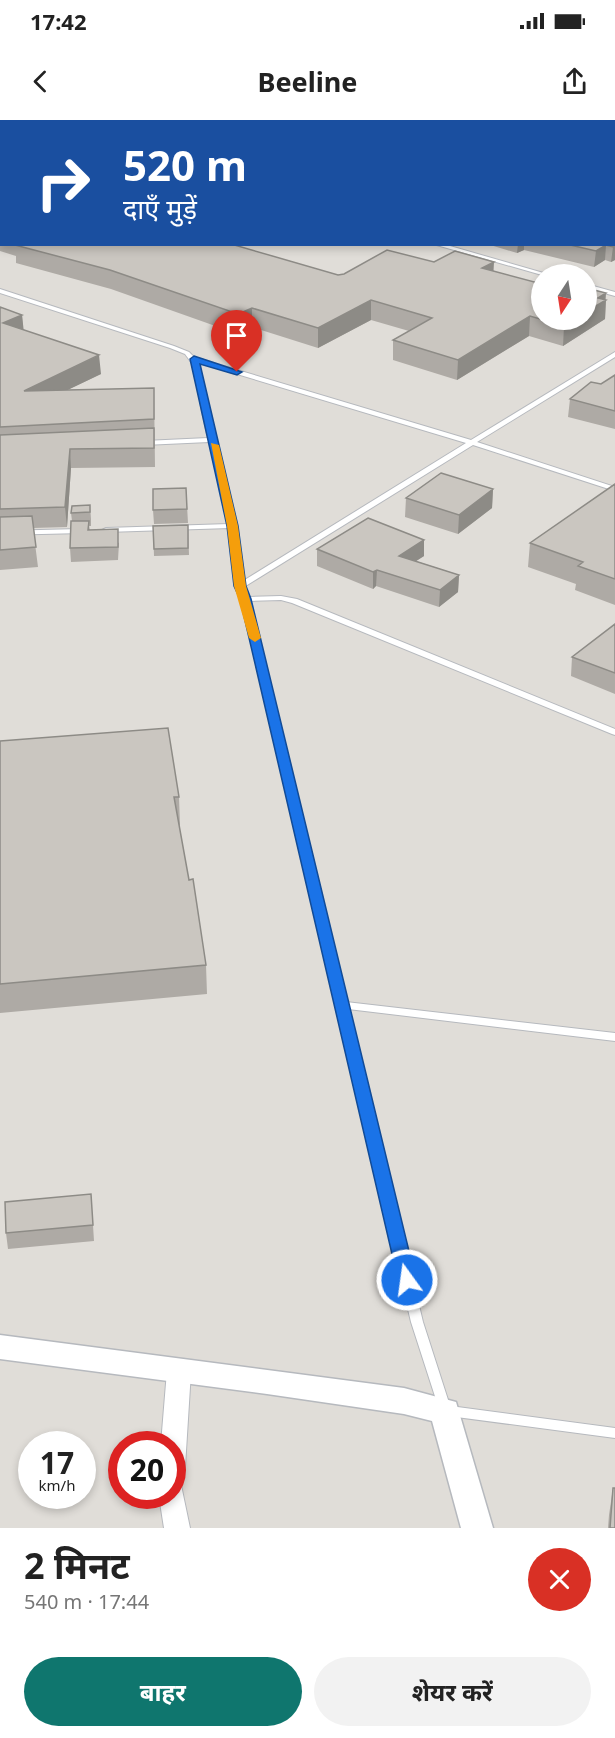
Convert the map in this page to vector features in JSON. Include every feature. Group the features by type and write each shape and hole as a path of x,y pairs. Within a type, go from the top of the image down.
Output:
{"street":[{"path":"0,1347 404,1401 445,1411 477,1528"},
{"path":"175,1431 179,1371"},
{"path":"174,1509 177,1528"}],"lane":[{"path":"442,246 531,270"},
{"path":"597,289 615,294"},
{"path":"0,291 172,347 194,359 470,442 615,489"},
{"path":"240,586 615,354"},
{"path":"194,359 233,526 240,586 246,599 417,1322 445,1411 615,1433"},
{"path":"130,444 213,440"},
{"path":"0,533 233,526"},
{"path":"246,599 281,598 294,601 615,732"},
{"path":"342,1005 615,1037"}],"shaded area":[{"path":"0,246 615,246 615,1528 0,1528"}],"building":[{"path":"19,246 238,246 338,275 344,274 387,250 434,262 455,251 494,262 482,268 531,281 531,316 458,360 393,340 432,318 371,300 318,328 252,308 238,314 110,270"},
{"path":"575,246 604,246 596,251"},
{"path":"597,291 606,293 598,298 606,300 597,305"},
{"path":"0,307 22,315 3,323 99,355 24,391 154,388 154,419 0,427"},
{"path":"615,375 615,411 570,399 591,382 601,384"},
{"path":"154,428 154,448 70,449 65,507 0,509 0,435"},
{"path":"441,473 493,489 459,515 406,498"},
{"path":"615,484 615,579 578,566 583,562 530,543"},
{"path":"186,488 187,509 153,510 153,489"},
{"path":"90,505 90,512 71,513 72,506"},
{"path":"32,516 36,547 0,550 0,517"},
{"path":"368,518 424,540 399,556 459,575 440,590 377,570 373,572 317,549"},
{"path":"71,521 89,521 88,530 118,529 118,547 70,548"},
{"path":"188,525 188,548 154,549 153,526"},
{"path":"615,624 615,673 572,657"},
{"path":"168,728 179,797 174,797 189,880 193,879 206,965 0,984 0,741"},
{"path":"91,1194 93,1225 6,1233 5,1202"},
{"path":"613,1488 615,1488 615,1528 610,1528"}],"slow traffic":[{"path":"214,445 233,526 240,586 246,599 255,638"}],"route":[{"path":"237,372 194,359 233,526 240,586 246,599 407,1280"}]}
